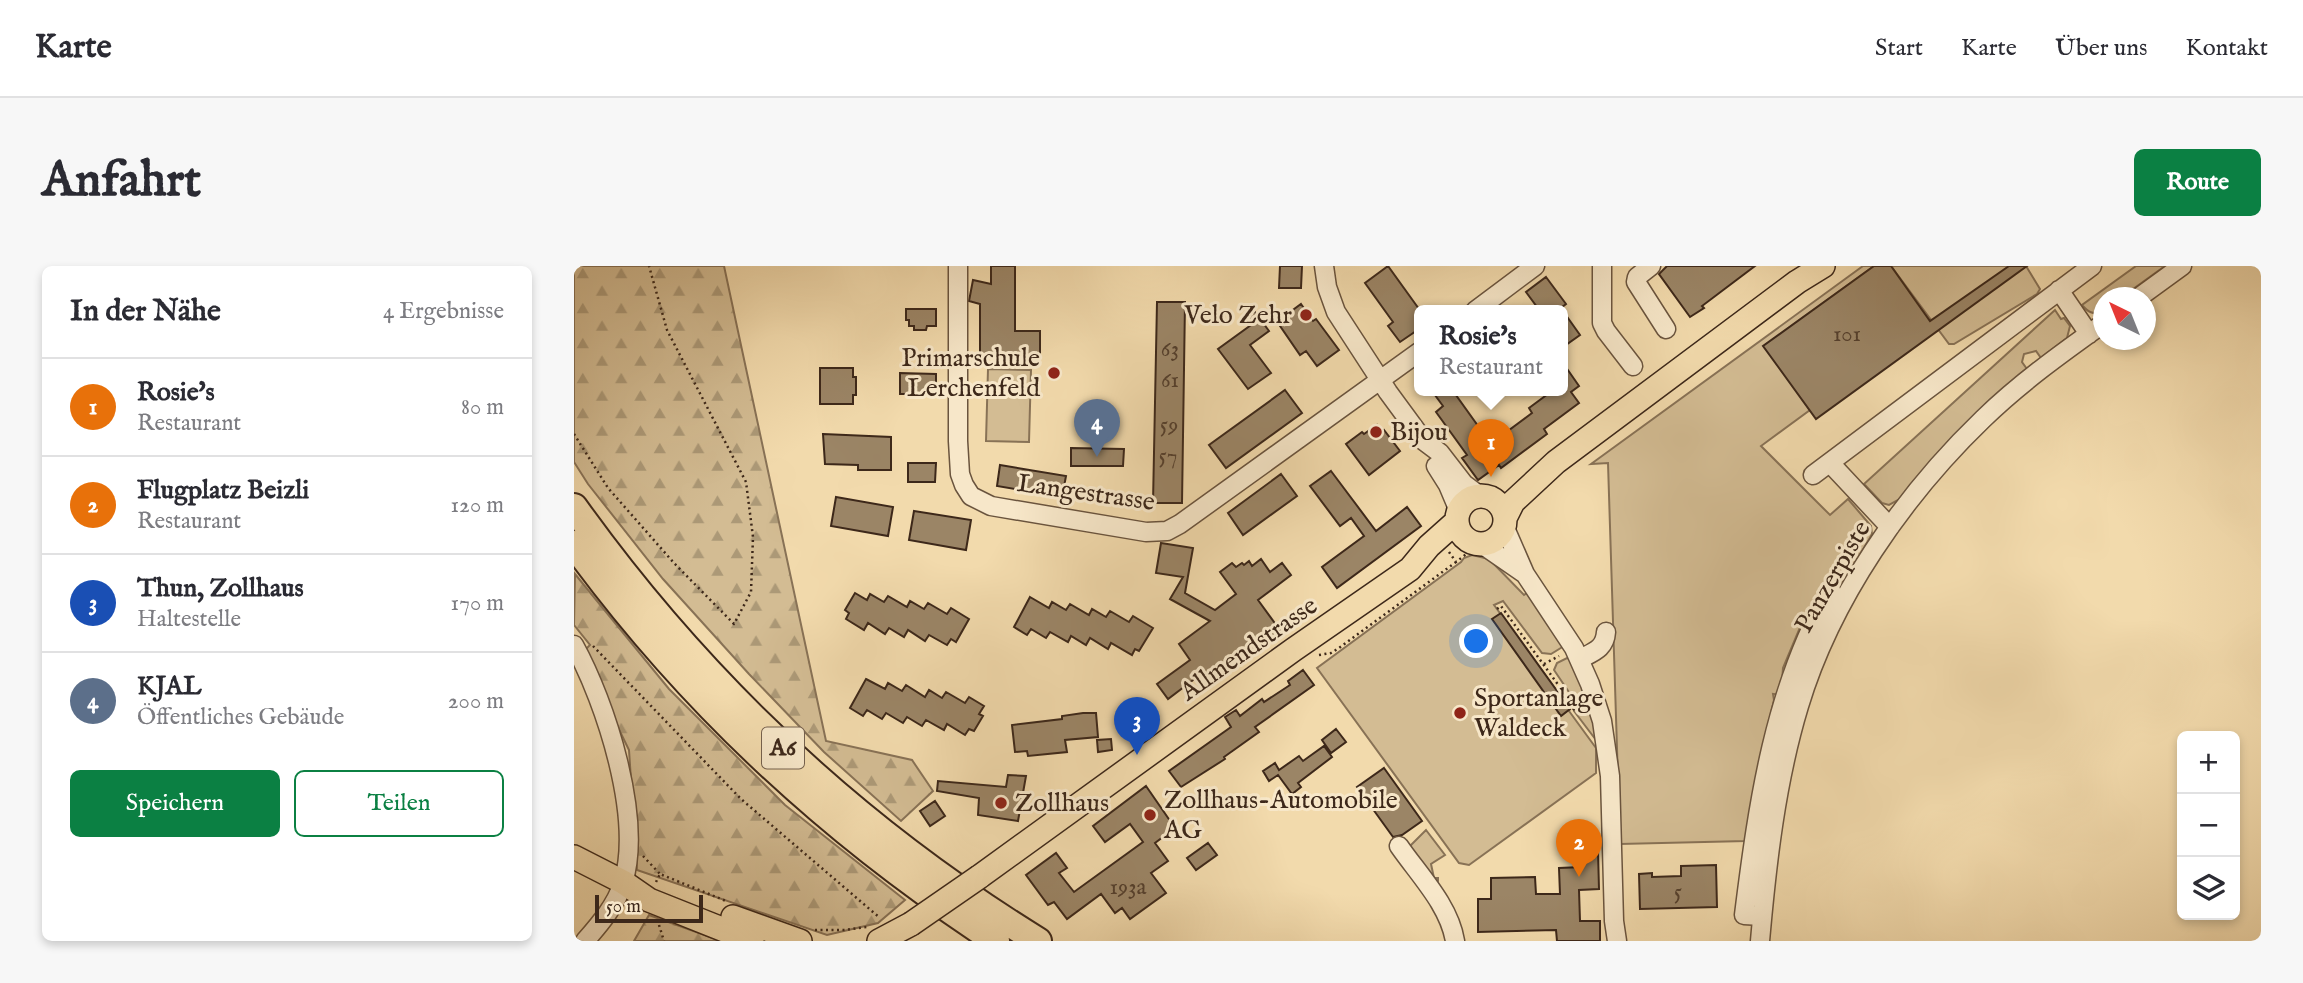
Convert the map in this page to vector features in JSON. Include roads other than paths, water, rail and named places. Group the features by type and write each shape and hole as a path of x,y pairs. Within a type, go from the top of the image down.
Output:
{"highway":[{"name":"A6","path":"574,507 639,593 689,651 794,759 915,858 1038,941"},
{"name":"A6","path":"574,544 673,666 780,775 838,826 902,876 996,941"}],"main road":[{"path":"1556,462 1484,496 1466,501 1458,516 1460,532 1476,544 1494,541 1513,502 1556,462 1819,267"},
{"path":"1484,496 1500,505 1505,522"},
{"name":"Allmendstrasse","path":"1410,569 1458,516"},
{"name":"Allmendstrasse","path":"891,933 979,877 1293,650 1410,569 1438,558 1455,546 1476,544"},
{"path":"574,857 623,882 649,900 752,941"},
{"path":"623,882 654,887 800,941"}],"street":[{"name":"Langestrasse","path":"958,266 960,474 971,496 991,506 1146,532 1167,530 1191,516 1414,356"},
{"path":"1324,266 1326,287 1336,313 1424,441 1431,460 1454,495 1458,516"},
{"path":"1483,305 1535,266"},
{"path":"1602,266 1602,323 1633,366"},
{"path":"1651,266 1637,277 1637,287 1666,329"},
{"path":"1813,475 2092,266"},
{"path":"2153,287 2182,266"},
{"path":"2059,290 2089,334"},
{"name":"Panzerpiste","path":"1760,941 1778,796 1787,750 1814,663 1840,610 1890,527 1927,478 1985,417 2031,377 2093,331"},
{"path":"1424,441 1440,453 1464,484 1484,496"},
{"path":"1830,463 1890,527"},
{"path":"1505,522 1507,538 1525,574 1580,659 1605,733 1610,776 1606,816 1617,941"},
{"path":"1476,544 1525,574"},
{"path":"1762,916 1744,915 1757,820 1769,759 1790,678 1810,629 1831,590"},
{"path":"1580,659 1601,647 1606,632"},
{"path":"579,642 608,725 618,765 627,831 623,882 603,920 585,941"},
{"path":"1399,846 1440,902 1455,941"}],"place":[{"name":"Velo Zehr","path":"1306,315"},
{"name":"Primarschule Lerchenfeld","path":"1054,373"},
{"name":"Bijou","path":"1376,432"},
{"name":"KJAL","path":"1097,457"},
{"name":"Rosie's","path":"1491,477"},
{"name":"Sportanlage Waldeck","path":"1460,713"},
{"name":"Thun, Zollhaus","path":"1137,755"},
{"name":"Zollhaus","path":"1001,803"},
{"name":"Zollhaus-Automobile AG","path":"1150,815"},
{"name":"Flugplatz Beizli","path":"1579,877"}]}
